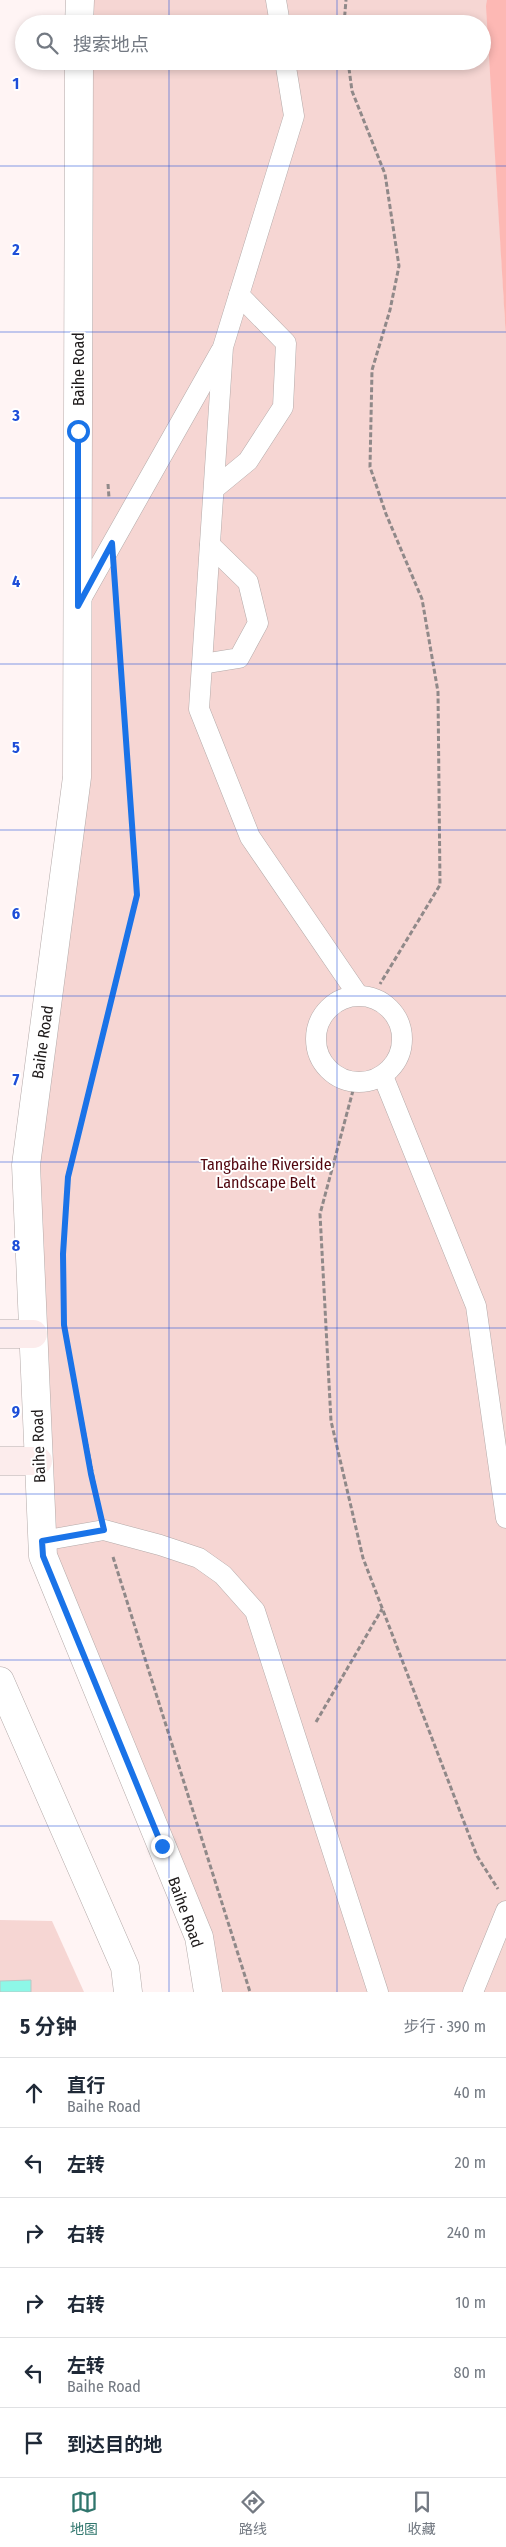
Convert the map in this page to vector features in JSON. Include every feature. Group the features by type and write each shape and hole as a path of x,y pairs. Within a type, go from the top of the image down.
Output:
{"main road":[{"path":"0,1334 33,1334"},
{"path":"0,1461 38,1462"}],"street":[{"path":"80,0 80,15"},
{"path":"276,0 278,15"},
{"name":"Baihe Road","path":"79,70 77,777 26,1165 43,1556 199,1937 208,1992"},
{"path":"78,606 223,347 294,116 286,70"},
{"path":"214,489 248,462 283,407 286,343 239,295"},
{"path":"223,347 199,709 250,837 365,996"},
{"path":"202,664 239,658 258,623 248,582 210,545"},
{"path":"365,996 385,1003 395,1013 401,1026 403,1040 400,1054 394,1066 383,1076 370,1082 355,1083 341,1079 328,1070 320,1058 316,1044 316,1030 322,1016 332,1005 345,998 365,996"},
{"path":"383,1076 476,1306 506,1518"},
{"path":"42,1541 104,1530 199,1558 223,1575 255,1611 378,1992"},
{"path":"0,1682 124,1967 128,1992"},
{"path":"472,1992 504,1902"}],"path":[{"path":"345,15 346,0"},
{"path":"349,70 352,91 386,174 399,266 390,310 372,370 370,467 386,514 422,599 438,701 440,885 365,996"},
{"path":"108,479 137,895 68,1177 63,1254 64,1325 91,1474 104,1530 250,1992"},
{"path":"355,1083 320,1214 331,1421 364,1558 477,1856 504,1902"},
{"path":"300,1749 382,1608"}],"green space":[{"name":"Tangbaihe Riverside Landscape Belt","path":"80,0 487,0 488,15 79,15"},
{"name":"Tangbaihe Riverside Landscape Belt","path":"79,70 491,70 506,339 506,1992 208,1992 43,1556 26,1165 77,777"},
{"path":"0,1920 52,1921 84,1992 0,1992"}],"shaded area":[{"path":"487,0 506,0 506,339 490,70 491,15 487,15"}],"building":[{"path":"31,1980 31,1992 0,1992 0,1981"}],"route":[{"path":"78,431 78,606 112,543 137,895 68,1177 66,1196 63,1254 64,1325 91,1474 104,1530 42,1541 43,1556 162,1846"}]}
